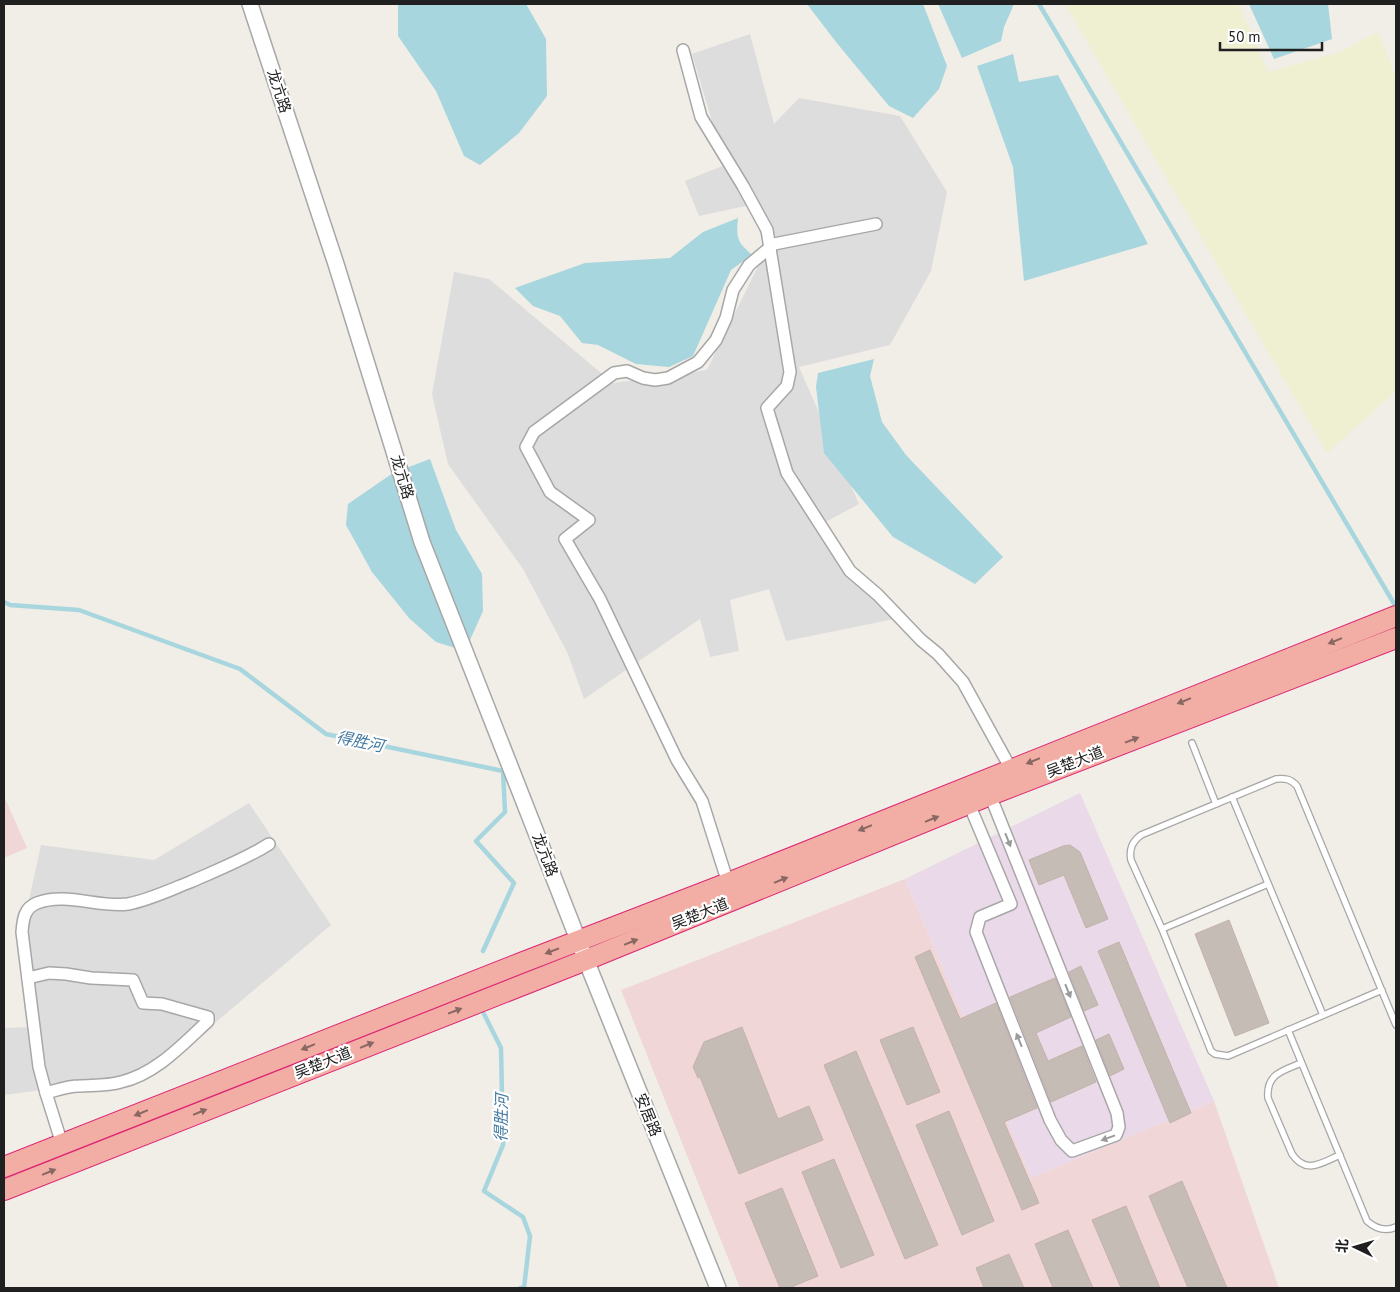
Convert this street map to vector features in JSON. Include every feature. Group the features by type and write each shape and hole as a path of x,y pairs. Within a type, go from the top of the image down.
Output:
{"highway":[{"name":"吴楚大道","path":"4,1190 406,1019 526,961 728,883 1388,620"},
{"name":"吴楚大道","path":"4,1168 62,1144 406,1019 534,980 990,795 1393,639"}],"street":[{"name":"龙亢路","path":"250,4 336,264 422,542 578,941"},
{"path":"683,50 701,117 767,230 790,372 787,386 767,408 787,473 850,571 878,595 920,640 938,654 963,682 1011,769"},
{"path":"728,883 702,801 677,760 600,599 565,539 589,520 550,492 526,446 534,432 614,373 627,371 643,378 655,380 668,378 698,362 716,340 726,318 733,290 749,265 774,244 876,224"},
{"path":"969,804 1011,904 980,918 976,932 1050,1120 1060,1140 1072,1151 1116,1135 1119,1126 1116,1113 990,795"},
{"path":"62,1144 39,1067 22,932 25,914 29,907 56,900 129,904 162,894 249,857 270,844"},
{"name":"安居路","path":"578,941 718,1288"},
{"path":"28,978 49,973 133,980 143,1003 162,1004 208,1017 208,1020 184,1044 151,1070 123,1082 79,1086 46,1093"}],"lane":[{"path":"1192,743 1216,804"},
{"path":"1382,990 1228,1056 1216,1054 1212,1050 1131,860 1130,854 1133,843 1141,835 1232,797 1276,779 1287,779 1297,786 1382,990 1396,1025"},
{"path":"1232,797 1323,1015"},
{"path":"1162,929 1268,884"},
{"path":"1288,1030 1367,1221 1374,1227 1382,1230 1391,1230 1396,1227"},
{"path":"1302,1063 1273,1077 1267,1090 1268,1098 1296,1161 1309,1166 1340,1155"}],"shaded area":[{"path":"750,34 774,124 799,98 900,116 947,192 931,271 890,345 799,367 859,504 818,526 894,619 786,641 769,589 730,600 739,651 710,657 700,619 584,699 568,654 523,569 448,464 432,394 454,272 489,279 613,383 707,370 766,250 750,205 699,216 685,181 725,165 692,54"},
{"path":"1080,793 1214,1101 1031,1178 905,879"},
{"path":"4,796 27,848 4,858"},
{"path":"249,803 331,925 153,1075 4,1095 4,1028 33,1027 25,918 41,845 154,860"},
{"path":"905,879 1031,1178 1214,1101 1279,1288 740,1288 621,990"}],"green space":[{"path":"1065,4 1239,4 1268,72 1340,52 1378,32 1396,77 1396,391 1327,453"}],"water":[{"path":"398,4 526,4 546,39 547,96 519,133 480,165 464,156 436,91 398,36"},
{"path":"807,4 923,4 947,66 939,89 913,118 889,106"},
{"path":"938,4 1014,4 1004,27 1001,41 962,58"},
{"path":"1249,4 1328,4 1332,39 1274,59"},
{"path":"1013,54 1019,82 1058,75 1148,244 1024,281 1013,167 977,66"},
{"path":"738,218 737,231 740,243 752,255 731,270 693,356 669,367 636,364 598,345 582,343 560,316 533,306 515,288 585,263 670,258 703,232"},
{"path":"874,359 870,376 882,422 906,455 1003,557 975,584 893,537 824,453 816,387 818,373"},
{"path":"430,459 456,530 482,574 483,611 465,651 436,642 409,618 372,572 346,525 348,504 393,473"}],"building":[{"path":"1070,845 1080,852 1108,919 1086,928 1064,875 1039,885 1029,860"},
{"path":"1229,920 1269,1023 1235,1036 1195,934"},
{"path":"1119,942 1191,1113 1170,1123 1098,951"},
{"path":"930,950 960,1019 996,1003 1037,1108 1004,1122 1039,1203 1022,1210 915,957"},
{"path":"1081,966 1098,1005 1084,1011 1069,972"},
{"path":"1055,978 1071,1017 1036,1033 1048,1061 1082,1046 1096,1082 1051,1102 1010,997"},
{"path":"742,1027 778,1119 809,1106 823,1140 739,1174 700,1077 698,1078 693,1067 704,1042"},
{"path":"913,1027 940,1092 907,1105 880,1040"},
{"path":"1109,1034 1124,1069 1110,1076 1096,1040"},
{"path":"856,1051 938,1245 905,1259 824,1065"},
{"path":"949,1111 994,1221 962,1235 916,1125"},
{"path":"834,1159 874,1255 841,1268 802,1172"},
{"path":"1182,1181 1227,1288 1188,1288 1149,1196"},
{"path":"782,1188 818,1276 789,1288 780,1288 745,1203"},
{"path":"1126,1206 1160,1288 1121,1288 1092,1220"},
{"path":"1068,1230 1093,1288 1053,1288 1035,1244"},
{"path":"1009,1254 1024,1288 984,1288 976,1268"}],"waterway":[{"path":"1039,4 1396,607"},
{"name":"得胜河","path":"4,602 10,605 79,610 240,669 326,734 503,771 505,812 476,841 514,883 483,951"},
{"name":"得胜河","path":"484,1014 501,1048 503,1145 484,1191 523,1217 530,1236 524,1288 520,1288"}]}
